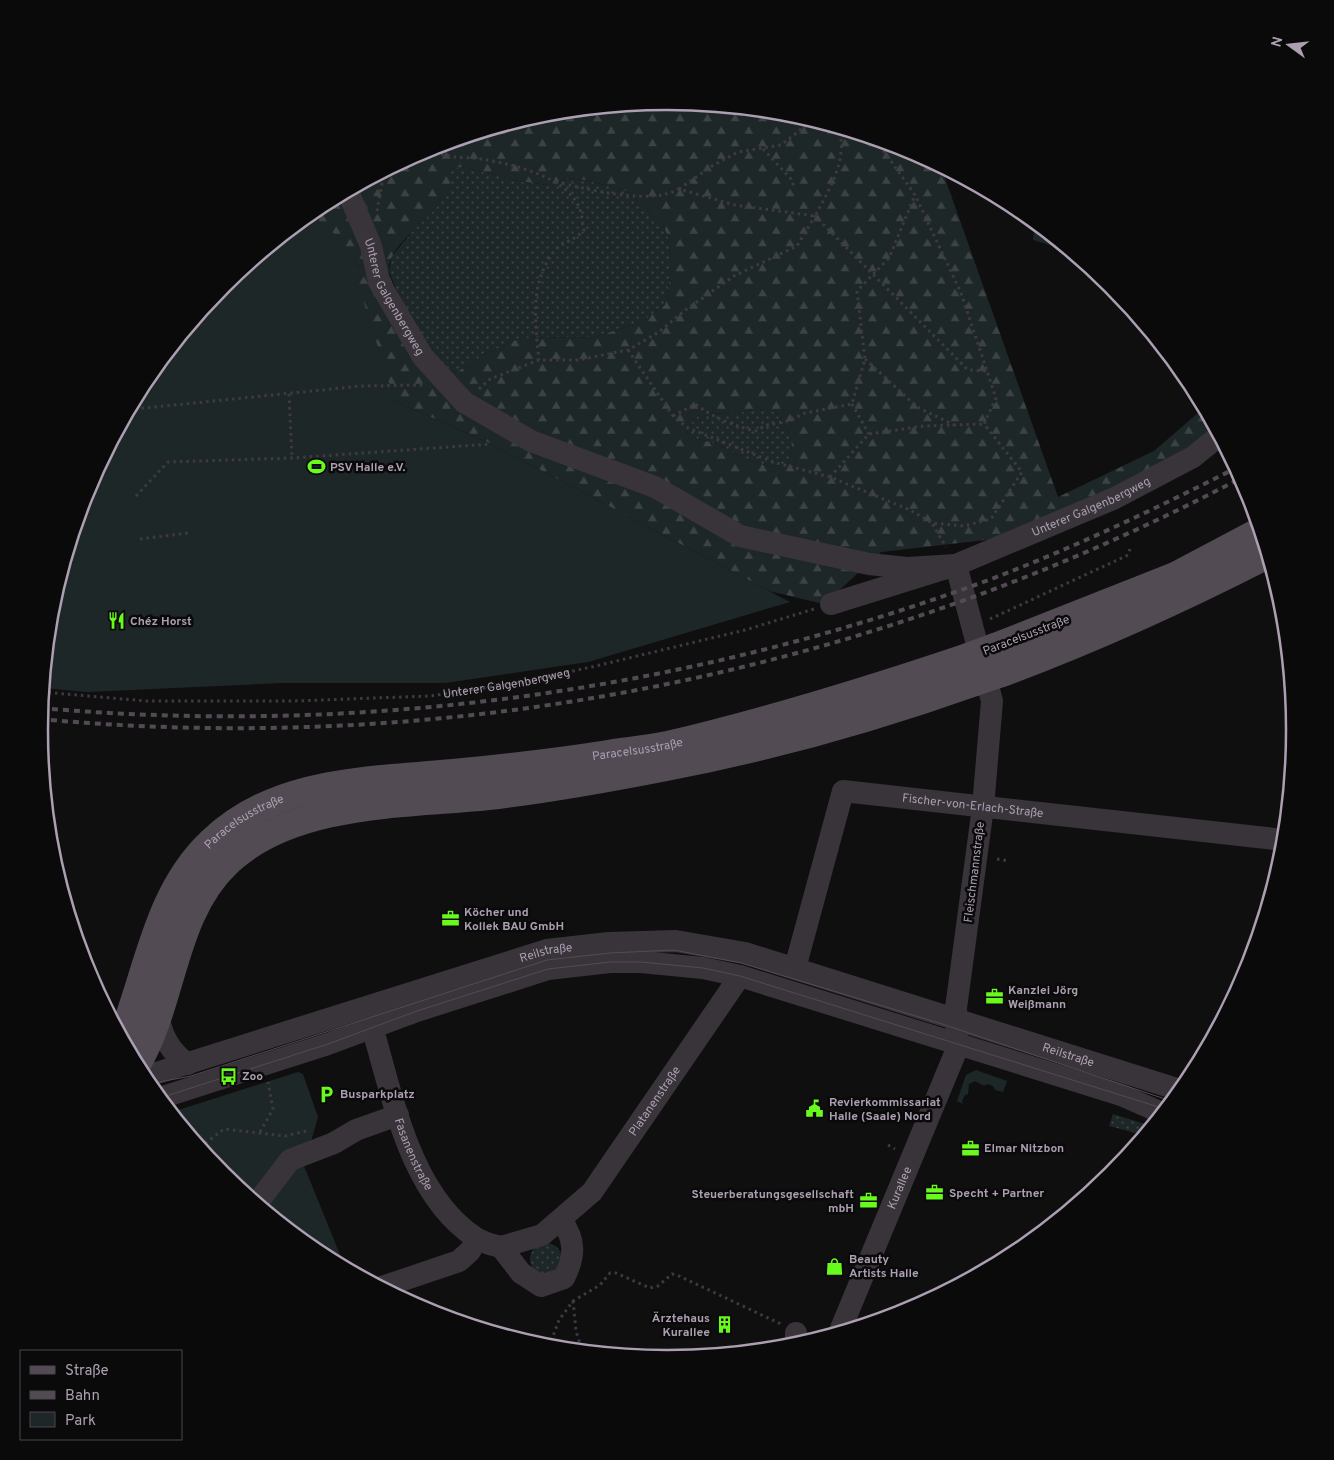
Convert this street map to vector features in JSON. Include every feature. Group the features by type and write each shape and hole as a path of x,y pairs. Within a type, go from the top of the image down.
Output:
{"main road":[{"name":"Paracelsusstraße","path":"141,1057 158,1015 179,945 204,890 218,872 239,853 264,836 283,828 337,813 576,784 730,754 888,713 987,670 1255,534"},
{"name":"Paracelsusstraße","path":"124,1030 163,914 191,866 212,840 241,818 281,797 340,784 538,765 666,745 862,693 1043,658 1196,592 1262,558"}],"street":[{"name":"Unterer Galgenbergweg","path":"350,197 371,246 379,282 423,357 464,402 531,440 655,487 740,536 869,564 907,568 956,564"},
{"name":"Unterer Galgenbergweg","path":"831,604 956,564 1115,498 1193,457 1214,440"},
{"name":"Fleischmannstraße","path":"956,564 987,670 983,807 956,1020"},
{"name":"Fischer-von-Erlach-Straße","path":"795,968 843,791 1277,839"},
{"name":"Reilstraße","path":"152,1075 547,950 609,943 676,941 745,953 1172,1088"},
{"name":"Reilstraße","path":"168,1096 328,1044 372,1027 548,969 610,962 641,962 703,968 740,976 1121,1095 1155,1110"},
{"name":"Platanenstraße","path":"501,1247 542,1235 592,1192 740,976"},
{"path":"158,1082 191,1076 353,1025 390,1000"},
{"path":"158,1015 161,1028 170,1048 188,1064"},
{"path":"956,1020 959,1044"},
{"name":"Fasanenstraße","path":"372,1027 398,1115 422,1178 446,1212 477,1239 501,1247"},
{"name":"Kurallee","path":"843,1323 959,1044"},
{"path":"261,1198 290,1160 334,1143 356,1130 398,1115"},
{"path":"501,1247 521,1273 541,1286 564,1278 573,1260 569,1231 561,1220"},
{"path":"390,1284 459,1261 470,1251 477,1239"}],"path":[{"path":"440,154 446,157 482,160 525,169 556,182 590,190 631,195 668,195 712,166 738,152 781,145 805,126"},
{"path":"464,402 490,379 539,360 578,360 628,350 659,332 684,311 734,276 797,246 836,177 842,141 841,136"},
{"path":"762,149 792,180 794,188"},
{"path":"883,150 915,195 961,293 996,398 984,424"},
{"path":"382,184 383,179"},
{"path":"539,360 534,310 543,268 557,247 576,238 584,230 579,206 556,182"},
{"path":"679,189 735,205 815,216 968,370 987,370"},
{"path":"869,434 852,404 865,359 858,291 889,258 915,195"},
{"path":"628,350 673,416 688,428 773,462 830,477 910,510 932,523 964,526 991,519 1022,472 984,424"},
{"path":"865,359 917,406 954,425"},
{"path":"137,409 361,386 448,384"},
{"path":"289,393 292,458"},
{"path":"673,416 695,404 712,416 731,425 755,431 767,425 788,421 805,413 852,404"},
{"path":"830,477 869,434 924,426 984,424"},
{"path":"136,496 168,462 292,458 490,444"},
{"path":"932,523 956,564"},
{"path":"140,539 188,533"},
{"path":"974,626 1128,555 1131,546"},
{"name":"Unterer Galgenbergweg","path":"49,693 146,701 294,701 430,696 526,682 745,630 831,604"},
{"path":"997,859 1009,860"},
{"path":"260,1132 273,1109 265,1080 274,1076"},
{"path":"206,1143 224,1129 285,1136 315,1129"},
{"path":"888,1146 895,1149"},
{"path":"552,1339 559,1320 573,1301 600,1284 610,1273 616,1273 650,1288 658,1286 669,1276 677,1275 797,1332 796,1336"},
{"path":"557,1280 573,1301 576,1331 580,1343"}],"green space":[{"path":"667,110 708,112 788,122 866,143 944,176 1058,497 1154,451 1199,412 1213,437 1021,536 881,552 824,604 769,591 491,444 395,401 319,224 318,218 323,215 357,193 393,174 468,143 546,122 626,112","holes":["462,167 519,181 548,185 567,178 586,180 627,191 663,224 668,237 672,266 665,305 643,321 595,337 520,338 482,356 457,372 441,370 396,292 389,271 390,261 404,240 444,199 450,187 450,169","759,409 775,412 785,425 792,442 787,464 771,467 743,458 718,444 694,438 687,432 692,422 700,414 738,413"]},
{"path":"462,167 519,181 548,185 567,178 585,180 627,191 663,224 668,237 672,266 665,305 643,321 595,337 520,338 482,356 457,372 441,370 396,289 389,271 392,256 408,237 450,169"},
{"name":"PSV Halle e.V.","path":"318,218 319,224 344,240 395,401 491,444 790,602 588,662 445,683 281,683 87,692 49,689 53,649 59,609 80,531 111,456 130,420 152,386 201,322 259,264"},
{"path":"1034,232 1052,246 1033,240"},
{"path":"759,409 775,412 785,425 792,442 787,464 771,467 743,458 718,444 694,438 687,432 692,422 700,414 738,413"},
{"path":"976,1070 1007,1081 1003,1092 995,1090 993,1086 987,1084 984,1086 975,1081 969,1084 968,1094 965,1095 962,1101 963,1104 957,1101 966,1075"},
{"path":"298,1072 303,1074 318,1117 304,1166 341,1256 290,1221 259,1196 229,1168 178,1110"},
{"path":"1113,1114 1144,1124 1137,1133 1109,1126"},
{"path":"546,1243 552,1244 557,1248 561,1253 561,1265 557,1270 552,1274 546,1275 540,1274 535,1270 531,1265 530,1259 531,1253 535,1248 540,1244"}],"tram line":[{"path":"158,1082 191,1076 547,960 610,953 674,950 741,963 939,1023 1164,1099"},
{"path":"168,1096 328,1044 417,1011 548,969 610,962 641,962 703,968 740,976 1158,1107"}],"railway":[{"path":"49,708 160,715 279,716 397,710 515,698 632,679 748,654 862,622 975,585 1042,559 1107,530 1230,471"},
{"path":"48,719 196,728 351,725 505,711 658,686 809,650 956,603 1101,546 1234,481"}],"place":[{"name":"PSV Halle e.V.","path":"316,467"},
{"name":"Chéz Horst","path":"116,621"},
{"name":"Köcher und Kollek BAU GmbH","path":"450,919"},
{"name":"Kanzlei Jörg Weißmann","path":"994,997"},
{"name":"Zoo","path":"228,1076"},
{"name":"Busparkplatz","path":"326,1094"},
{"name":"Revierkommissariat Halle (Saale) Nord","path":"815,1109"},
{"name":"Elmar Nitzbon","path":"970,1148"},
{"name":"Specht + Partner","path":"935,1193"},
{"name":"Steuerberatungsgesellschaft mbH","path":"868,1201"},
{"name":"Beauty Artists Halle","path":"835,1266"},
{"name":"Ärztehaus Kurallee","path":"724,1325"}]}
